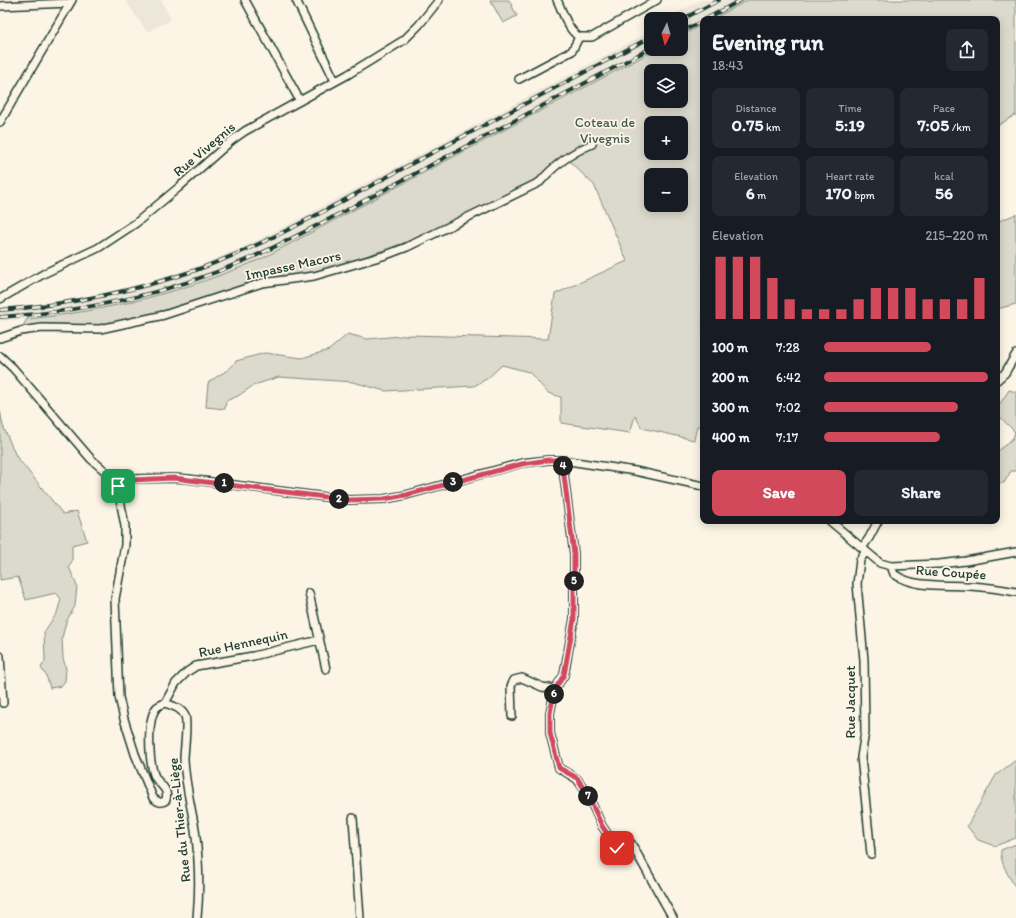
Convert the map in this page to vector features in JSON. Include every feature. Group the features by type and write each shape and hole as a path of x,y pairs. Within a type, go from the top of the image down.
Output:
{"street":[{"path":"245,0 300,101"},
{"path":"296,0 335,81"},
{"name":"Rue Vivegnis","path":"0,299 45,274 98,248 136,223 231,141 245,131 335,81 404,40 419,25 439,0"},
{"path":"557,0 574,34 579,37 592,37 657,0"},
{"path":"0,6 71,2"},
{"path":"0,122 71,2"},
{"path":"519,79 572,51 579,37"},
{"name":"Impasse Macors","path":"0,338 20,331 42,328 100,329 164,315 262,283 314,276 386,255 407,247 540,182 549,171 574,152 592,144"},
{"path":"1000,377 1005,373 1016,354"},
{"path":"0,356 13,368 91,460 112,477 116,478 132,480 174,478 349,500 384,499 406,495 522,464 562,460 635,471 700,485"},
{"path":"562,460 574,554 574,619 564,675 555,689 550,713 550,733 559,768 577,778 587,793 602,826 617,848 631,843 673,918"},
{"name":"Rue du Thier-à-Liège","path":"116,478 125,526 125,545 115,599 119,697 135,754 153,798 159,802 166,800 167,795 166,790 156,778 151,764 151,722 153,715 157,707 165,703 181,711 186,718 184,759 186,780 195,828 199,874 197,918"},
{"path":"834,524 880,563 891,566 966,561 1016,552"},
{"name":"Rue Jacquet","path":"871,854 861,756 865,732 864,660 857,584 860,560 876,524"},
{"name":"Rue Coupée","path":"891,566 894,574 908,582 982,587 1016,592"},
{"path":"309,593 326,669"},
{"name":"Rue Hennequin","path":"165,703 176,683 187,672 196,666 253,656 319,640"},
{"path":"0,656 3,703"},
{"path":"512,716 511,686 514,680 522,678 542,687 555,689"},
{"path":"353,818 360,918"}],"shaded area":[{"path":"125,0 161,0 171,20 147,32"},
{"path":"701,0 748,0 719,16 700,16 700,26 688,32 688,12 679,12"},
{"path":"644,35 644,56 292,244 248,265 155,297 107,308 59,316 0,321 0,307 56,302 104,293 149,282 196,267 239,249 284,227"}],"green space":[{"path":"490,0 509,0 517,16 503,23"},
{"path":"748,0 1016,0 1016,116 1015,115 1000,124 1000,16 719,16"},
{"name":"Coteau de Vivegnis","path":"700,26 700,426 697,426 694,440 642,428 635,416 630,433 561,423 561,397 548,393 529,372 502,365 488,378 474,386 385,391 353,382 279,377 254,385 238,396 226,401 225,409 206,407 208,383 230,368 236,361 265,353 302,358 329,350 348,334 367,339 411,335 548,339 555,294 627,261 594,185 566,158 540,182 401,244 322,271 199,300 155,313 100,325 41,324 23,326 27,319 88,311 177,290 263,258 644,56 688,56 688,32"},
{"path":"1016,214 1016,304 1000,308 1000,221"},
{"path":"1009,390 1016,392 1016,471 1011,471 1004,483 1000,483 1000,449 1013,438 1015,432 1000,417 1000,404"},
{"path":"0,410 3,426 16,456 63,514 77,511 87,541 72,545 72,561 69,567 77,586 75,606 66,622 62,638 63,658 66,669 65,681 61,686 50,688 46,675 41,668 45,661 44,632 57,613 61,599 56,593 26,600 18,577 0,580"},
{"path":"1016,760 1016,838 995,846 978,840 967,826 996,775"},
{"path":"1016,844 1016,888 1006,870 1002,859 1001,850"}],"railway":[{"path":"688,16 719,0"},
{"path":"712,16 741,0"},
{"path":"688,28 700,22"},
{"path":"0,310 50,305 124,291 172,278 224,259 278,235 305,221 644,41"},
{"path":"0,317 32,315 95,306 156,292 217,272 282,243 341,213 644,52"}],"route":[{"path":"118,486 116,478 132,480 174,478 349,500 384,499 406,495 522,464 548,460 562,460 574,554 574,619 564,675 555,689 550,713 550,733 559,768 577,778 587,793 602,826 617,848"}]}
